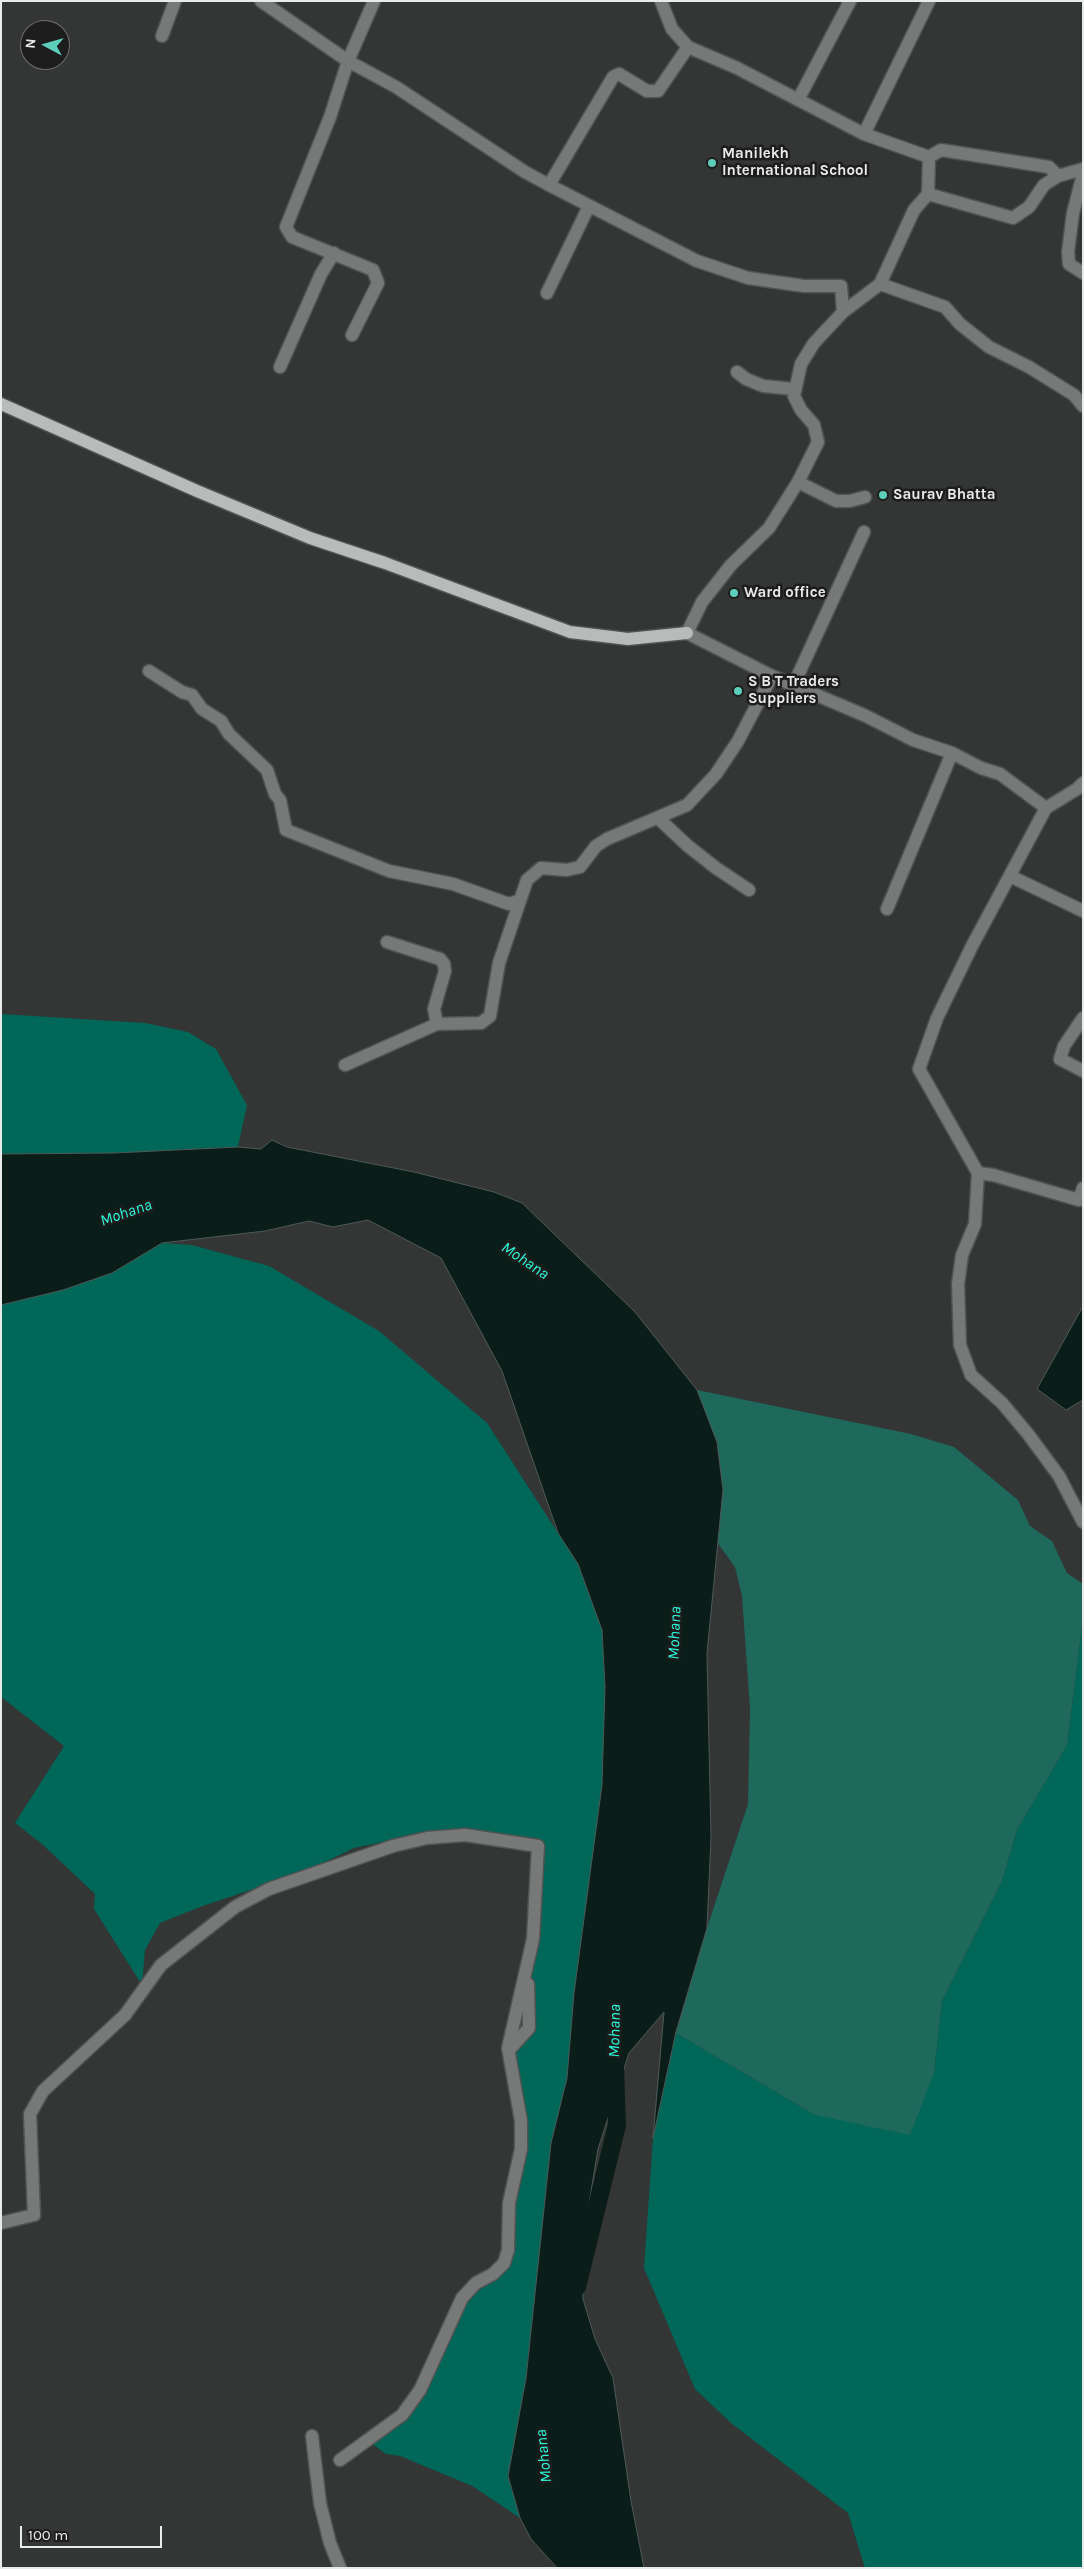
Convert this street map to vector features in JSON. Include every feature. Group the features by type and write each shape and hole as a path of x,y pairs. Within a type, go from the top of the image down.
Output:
{"main road":[{"path":"1,404 310,538 385,563 570,632 628,639 687,633"}],"street":[{"path":"162,36 175,1"},
{"path":"261,1 348,61 396,87 525,172 549,185 697,261 748,278 804,286 841,286 843,312"},
{"path":"352,335 378,283 374,270 292,236 286,228 330,117 348,61 374,1"},
{"path":"661,1 672,29 688,47 737,68 864,134 929,157 941,150 1049,167 1058,176"},
{"path":"798,100 850,1"},
{"path":"864,134 929,1"},
{"path":"549,185 613,77 619,74 647,91 658,91 664,85 688,47"},
{"path":"929,157 928,194 914,210 880,284 843,312 814,343 801,364 794,396 801,410 814,425 818,442 798,482 769,528 731,565 702,602 687,633 793,686 866,716 913,740 952,753 981,768 1000,774 1046,808"},
{"path":"928,194 1013,218 1029,207 1044,185 1058,176 1083,169"},
{"path":"1083,174 1073,213 1068,252 1069,264 1083,273"},
{"path":"547,293 589,206"},
{"path":"280,367 321,274 334,254"},
{"path":"880,284 945,307 960,324 989,347 1074,395 1083,406"},
{"path":"737,372 763,386 794,390"},
{"path":"798,482 836,501 850,501 865,497"},
{"path":"793,686 864,532"},
{"path":"149,671 182,692 192,695 202,709 221,721 229,734 267,770 275,794 280,800 286,830 389,871 453,884 509,904 518,901"},
{"path":"345,1065 436,1024 481,1023 490,1016 499,963 518,901 527,880 541,868 567,870 580,867 596,846 607,839 687,806 716,774 738,741 772,676"},
{"path":"886,909 952,753"},
{"path":"1083,783 1077,789 1046,808 937,1018 919,1069 978,1173 975,1224 962,1255 958,1284 960,1345 971,1376 1002,1403 1028,1434 1079,1506 1083,1522"},
{"path":"659,819 688,846 749,890"},
{"path":"1010,876 1083,911"},
{"path":"387,942 440,959 444,964 445,971 434,1009 436,1024"},
{"path":"1083,1018 1064,1046 1060,1059 1083,1071"},
{"path":"978,1173 993,1175 1079,1200 1083,1188"},
{"path":"1,2223 34,2215 30,2114 43,2090 125,2015 161,1965 235,1908 269,1890 393,1846 428,1838 465,1835 538,1846 533,1939 508,2050 520,2121 521,2149 509,2203 508,2250 504,2262 493,2274 476,2284 462,2298 420,2390 402,2415 340,2460"},
{"path":"312,2436 320,2503 330,2543 340,2568"}],"green space":[{"path":"1,1014 145,1023 188,1032 216,1049 247,1105 238,1147 114,1153 1,1154"},
{"path":"162,1243 192,1245 269,1266 379,1331 487,1423 578,1564 602,1630 605,1687 602,1785 574,1993 567,2078 551,2143 526,2378 508,2476 520,2518 472,2486 400,2456 386,2454 371,2443 409,2413 469,2294 504,2270 527,2124 515,2050 526,2039 529,1976 541,1848 535,1838 476,1832 426,1833 354,1848 307,1871 200,1907 160,1923 145,1950 142,1985 94,1909 95,1894 42,1844 15,1823 64,1746 1,1697 1,1305 63,1290 112,1273"},
{"path":"697,1390 911,1434 954,1447 1018,1500 1030,1526 1052,1541 1067,1573 1083,1584 1083,1618 1067,1745 1017,1830 1002,1881 942,2001 934,2073 910,2135 815,2115 676,2033 707,1928 748,1804 750,1709 742,1596 735,1567 717,1542 723,1490 717,1442"},
{"path":"1083,1618 1083,2568 865,2568 848,2513 731,2423 695,2389 644,2268 653,2138 676,2033 815,2115 934,2073 942,2001 1002,1881 1017,1830 1067,1745"}],"water":[{"path":"272,1140 287,1147 414,1172 494,1192 522,1203 635,1312 697,1390 717,1442 723,1490 707,1653 711,1837 707,1928 676,2032 653,2138 664,2012 629,2053 598,2149 583,2240 583,2299 595,2339 613,2378 631,2501 644,2568 557,2568 531,2539 520,2518 508,2476 526,2378 551,2143 567,2078 574,1993 602,1785 605,1687 602,1630 578,1564 558,1533 502,1371 441,1258 368,1220 333,1227 309,1221 265,1231 162,1243 112,1273 63,1290 1,1305 1,1154 114,1153 238,1147 261,1149"},
{"path":"1083,1306 1083,1400 1066,1410 1037,1389"}],"waterway":[{"name":"Mohana","path":"577,2287 617,2125 615,2068"}],"place":[{"name":"Manilekh International School","path":"712,163"},
{"name":"Saurav Bhatta","path":"883,495"},
{"name":"Ward office","path":"734,593"},
{"name":"S B T Traders Suppliers","path":"738,691"}]}
